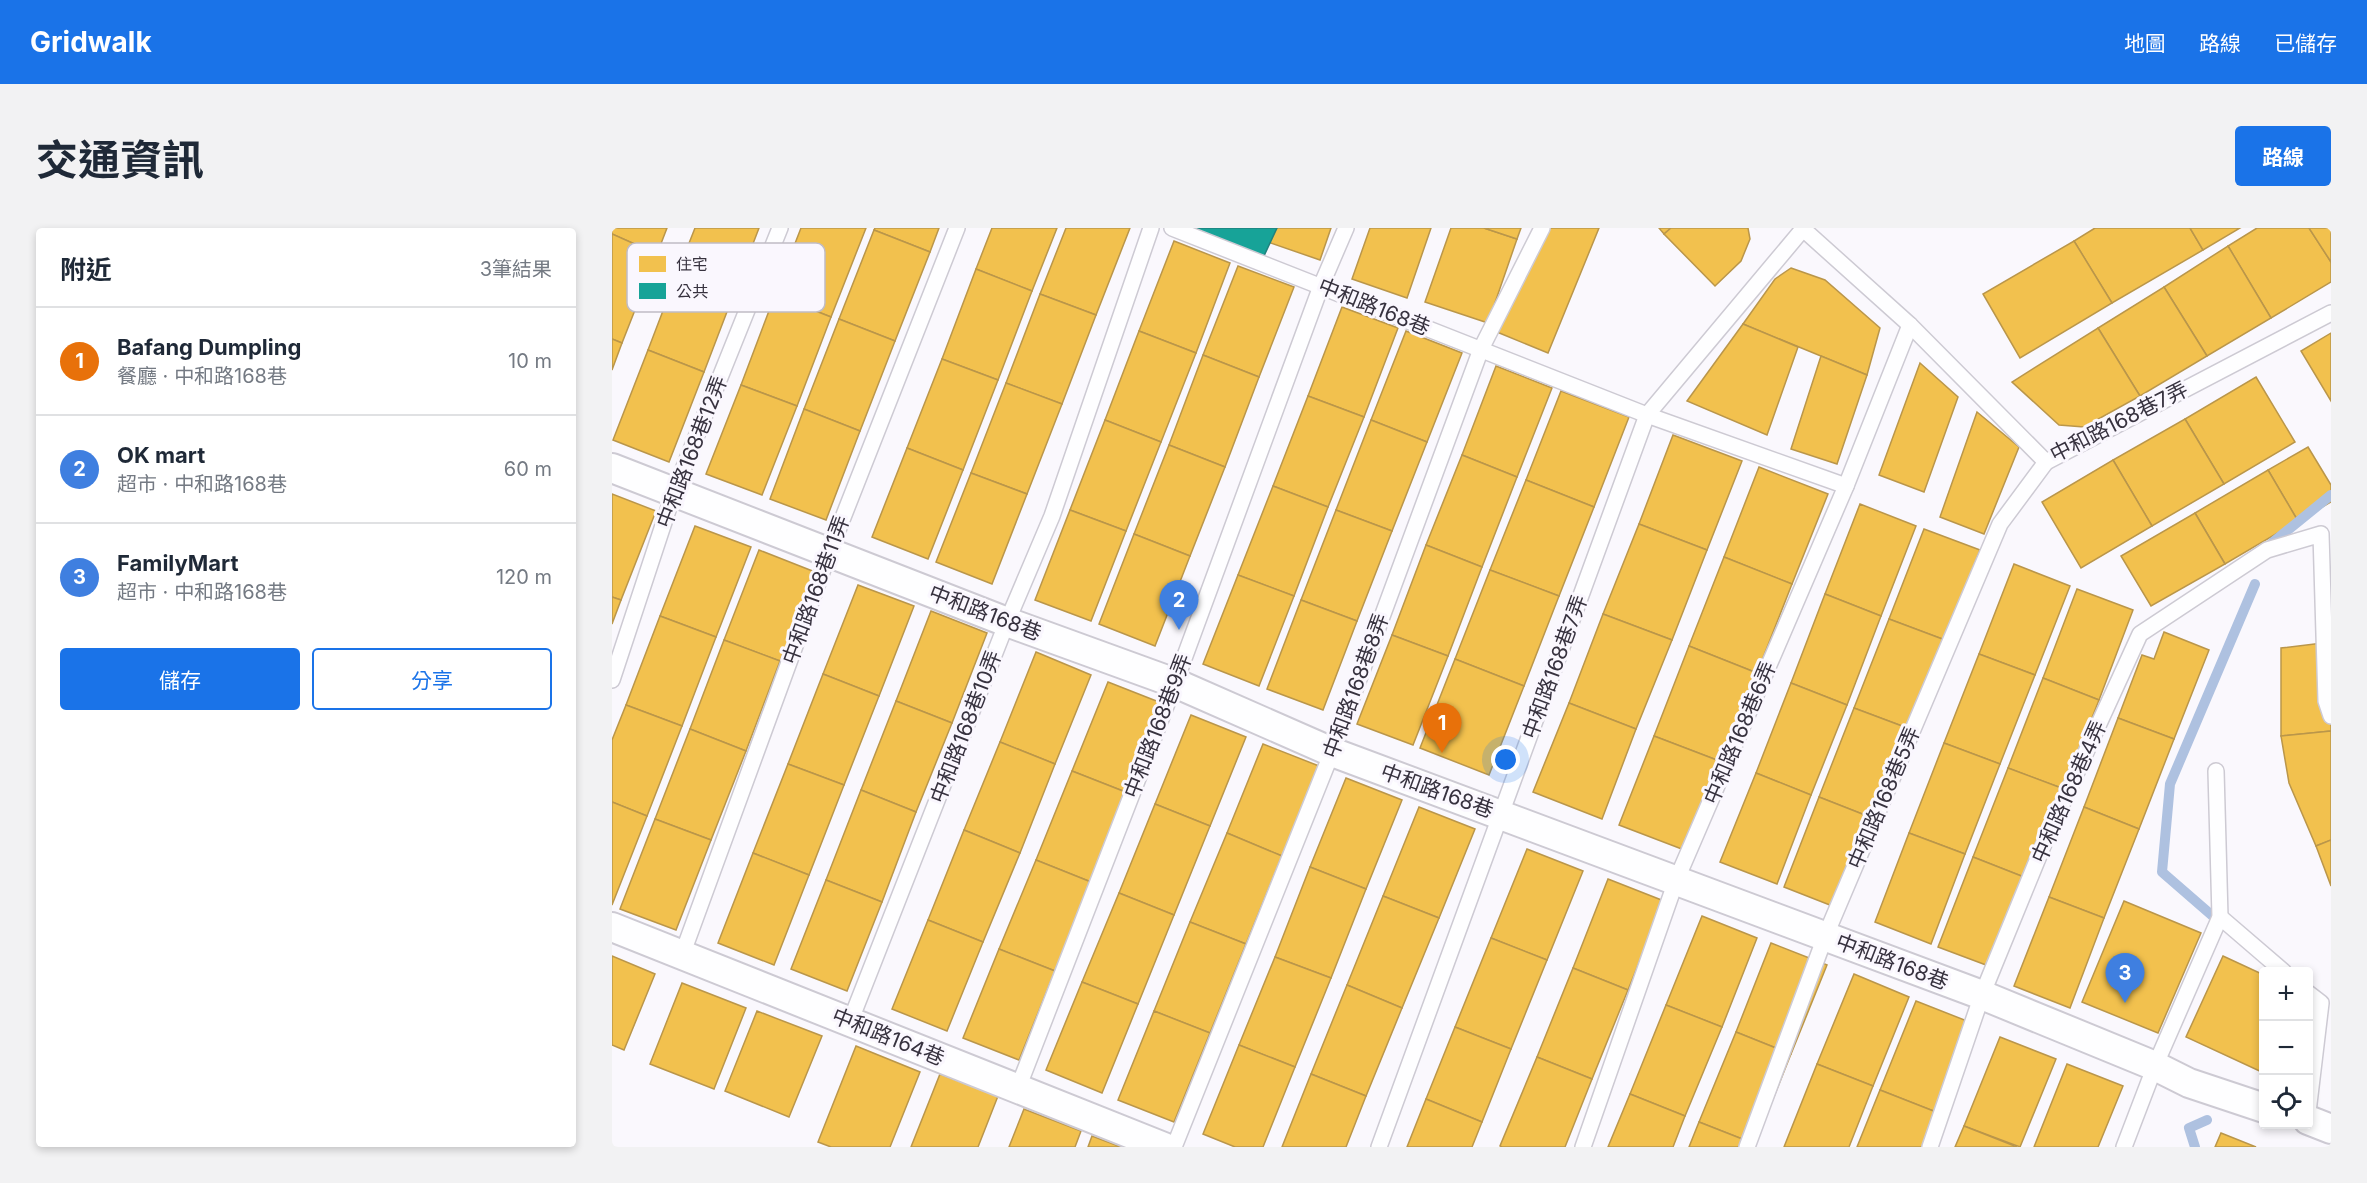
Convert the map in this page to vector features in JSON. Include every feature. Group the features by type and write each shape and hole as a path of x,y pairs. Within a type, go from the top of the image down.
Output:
{"street":[{"name":"中和路168巷","path":"612,468 1007,622 1175,683 1332,752 1982,995 2155,1066 2189,1083 2259,1106"},
{"name":"中和路164巷","path":"612,927 1164,1147"},
{"path":"2313,1122 2331,1129"}],"lane":[{"name":"中和路168巷12弄","path":"774,243 780,228"},
{"name":"中和路168巷11弄","path":"682,955 829,553 957,228"},
{"name":"中和路168巷10弄","path":"850,1022 1007,622 1052,516 1151,228"},
{"name":"中和路168巷","path":"1172,228 1647,415 1846,486"},
{"name":"中和路168巷9弄","path":"1018,1088 1175,683 1321,286 1346,228"},
{"name":"中和路168巷8弄","path":"1174,1147 1332,752 1481,349 1542,228"},
{"name":"中和路168巷7弄","path":"1379,1147 1647,415 1803,228 1910,325 2046,462 2331,313"},
{"name":"中和路168巷12弄","path":"612,680 674,492 746,312"},
{"name":"中和路168巷6弄","path":"1583,1147 1676,881 1846,486 1910,325"},
{"name":"中和路168巷5弄","path":"1747,1147 1825,937 2000,524 2046,462"},
{"name":"中和路168巷4弄","path":"1930,1147 1982,995 2043,846 2140,634 2267,550 2321,534 2326,701 2331,716"},
{"path":"2124,1147 2155,1066 2220,916 2216,771"},
{"path":"2220,916 2278,967"},
{"path":"2312,1075 2320,1003 2313,997"}],"building: 住宅":[{"path":"612,228 667,228 661,243 632,243 612,234"},
{"path":"695,228 759,228 753,243 689,243"},
{"path":"801,228 866,228 831,317 818,312 825,312 825,243 795,243"},
{"path":"875,228 939,228 930,252 874,230"},
{"path":"992,228 1057,228 1032,291 976,269"},
{"path":"1066,228 1130,228 1096,315 1040,294"},
{"path":"1270,228 1331,228 1320,260 1265,241"},
{"path":"1370,228 1431,228 1407,298 1352,279"},
{"path":"1451,228 1484,228 1517,239 1488,323 1425,302"},
{"path":"1484,228 1521,228 1517,239"},
{"path":"1539,228 1599,228 1548,353 1497,332"},
{"path":"1659,228 1671,228 1664,234"},
{"path":"1671,228 1748,228 1750,239 1741,261 1715,286 1664,234"},
{"path":"2095,228 2190,228 2203,250 2112,303 2074,241"},
{"path":"2190,228 2240,228 2203,250"},
{"path":"2257,228 2309,228 2331,262 2331,282 2271,318 2228,246"},
{"path":"2309,228 2331,228 2331,262"},
{"path":"874,230 930,252 895,341 839,319"},
{"path":"612,234 632,243 627,243 627,312 634,312 622,343 612,339"},
{"path":"1174,241 1230,263 1196,353 1139,331"},
{"path":"2074,241 2112,303 2020,358 1983,294"},
{"path":"2228,246 2271,318 2207,356 2164,287"},
{"path":"1238,266 1294,287 1259,377 1203,355"},
{"path":"1791,268 1825,280 1880,328 1867,375 1743,324 1775,279"},
{"path":"976,269 1032,291 998,380 942,359"},
{"path":"2164,287 2207,356 2140,396 2098,328"},
{"path":"1040,294 1096,315 1062,404 1006,383"},
{"path":"1342,307 1398,328 1364,417 1308,396"},
{"path":"663,312 727,312 704,372 648,350"},
{"path":"769,312 818,312 831,317 797,406 741,385"},
{"path":"839,319 895,341 860,431 804,409"},
{"path":"1743,324 1798,347 1767,435 1687,401"},
{"path":"2098,328 2140,396 2084,427 2059,425 2012,382"},
{"path":"1139,331 1196,353 1161,442 1105,420"},
{"path":"1406,331 1462,353 1427,442 1371,420"},
{"path":"2331,333 2331,401 2301,351"},
{"path":"612,339 622,343 612,370"},
{"path":"648,350 704,372 669,462 613,440"},
{"path":"1203,355 1259,377 1225,467 1169,445"},
{"path":"1821,356 1867,375 1837,464 1791,449"},
{"path":"942,359 998,380 963,470 907,448"},
{"path":"1920,363 1958,397 1924,492 1879,475"},
{"path":"1496,366 1552,388 1517,477 1462,455"},
{"path":"2256,377 2295,442 2224,484 2185,419"},
{"path":"1006,383 1062,404 1027,494 971,473"},
{"path":"741,385 797,406 762,495 706,474"},
{"path":"1561,391 1629,417 1594,507 1526,480"},
{"path":"1308,396 1364,417 1328,507 1273,486"},
{"path":"804,409 860,431 826,520 770,499"},
{"path":"1977,412 2019,447 1984,534 1940,517"},
{"path":"2185,419 2224,484 2152,526 2113,460"},
{"path":"1105,420 1161,442 1126,531 1070,510"},
{"path":"1371,420 1427,442 1392,531 1336,510"},
{"path":"1673,435 1742,461 1707,550 1639,524"},
{"path":"1169,445 1225,467 1190,556 1134,534"},
{"path":"2308,447 2331,485 2331,502 2298,521 2268,470"},
{"path":"907,448 963,470 928,559 872,537"},
{"path":"1462,455 1517,477 1482,567 1426,545"},
{"path":"2113,460 2152,526 2081,568 2042,502"},
{"path":"1759,467 1828,494 1792,584 1724,557"},
{"path":"2268,470 2298,521 2225,564 2195,513"},
{"path":"971,473 1027,494 992,584 936,562"},
{"path":"1526,480 1594,507 1559,596 1490,570"},
{"path":"1273,486 1328,507 1294,596 1238,575"},
{"path":"612,494 656,511 621,600 612,597"},
{"path":"1860,504 1916,526 1881,616 1825,594"},
{"path":"1070,510 1126,531 1091,621 1035,600"},
{"path":"1336,510 1392,531 1357,621 1301,600"},
{"path":"2195,513 2225,564 2151,606 2121,556"},
{"path":"1639,524 1707,550 1672,640 1603,614"},
{"path":"695,526 751,547 716,637 660,616"},
{"path":"1924,529 1980,550 1945,640 1889,619"},
{"path":"1134,534 1190,556 1155,646 1099,624"},
{"path":"1426,545 1482,567 1448,656 1392,635"},
{"path":"759,550 815,572 780,661 724,640"},
{"path":"1724,557 1792,584 1757,673 1689,646"},
{"path":"2014,564 2070,586 2035,675 1979,654"},
{"path":"1490,570 1559,596 1524,686 1455,659"},
{"path":"1238,575 1294,596 1259,686 1203,664"},
{"path":"858,585 914,606 879,696 823,674"},
{"path":"2077,589 2133,610 2099,700 2043,678"},
{"path":"1825,594 1881,616 1847,705 1791,683"},
{"path":"612,597 621,600 612,624"},
{"path":"1301,600 1357,621 1323,710 1267,689"},
{"path":"931,611 987,633 952,723 896,701"},
{"path":"1603,614 1672,640 1636,729 1569,703"},
{"path":"660,616 716,637 682,726 626,705"},
{"path":"1889,619 1945,640 1910,729 1854,708"},
{"path":"2164,632 2209,650 2174,739 2118,718 2142,655 2154,659"},
{"path":"1392,635 1448,656 1413,745 1357,724"},
{"path":"724,640 780,661 746,751 690,729"},
{"path":"2331,642 2331,731 2281,736 2281,648"},
{"path":"1689,646 1757,673 1722,762 1654,736"},
{"path":"1036,652 1091,675 1055,764 1000,742"},
{"path":"1979,654 2035,675 2000,764 1944,743"},
{"path":"1455,659 1524,686 1489,775 1420,748"},
{"path":"823,674 879,696 844,785 788,764"},
{"path":"2043,678 2099,700 2064,789 2008,768"},
{"path":"1108,682 1164,704 1128,793 1072,771"},
{"path":"1791,683 1847,705 1811,795 1756,773"},
{"path":"896,701 952,723 916,812 861,790"},
{"path":"1569,703 1636,729 1602,819 1533,792"},
{"path":"626,705 682,726 647,816 612,802 612,740"},
{"path":"1854,708 1910,729 1875,819 1819,797"},
{"path":"1191,715 1246,737 1210,826 1155,804"},
{"path":"2118,718 2174,739 2139,829 2084,807"},
{"path":"690,729 746,751 711,840 655,819"},
{"path":"2331,731 2331,840 2316,846 2289,783 2281,736"},
{"path":"1654,736 1722,762 1687,851 1619,825"},
{"path":"1000,742 1055,764 1020,853 964,830"},
{"path":"1944,743 2000,764 1965,854 1909,833"},
{"path":"1263,744 1319,766 1282,856 1227,833"},
{"path":"788,764 844,785 809,875 753,853"},
{"path":"2008,768 2064,789 2029,879 1973,857"},
{"path":"1072,771 1128,793 1091,882 1036,860"},
{"path":"1756,773 1811,795 1777,884 1720,862"},
{"path":"1346,778 1402,800 1366,889 1310,867"},
{"path":"861,790 916,812 882,902 826,880"},
{"path":"1819,797 1875,819 1840,909 1784,887"},
{"path":"612,802 647,816 612,905"},
{"path":"1155,804 1210,826 1174,915 1119,893"},
{"path":"1419,807 1475,829 1439,918 1383,896"},
{"path":"2084,807 2139,829 2104,918 2049,897"},
{"path":"655,819 711,840 676,930 620,909"},
{"path":"964,830 1020,853 983,942 928,920"},
{"path":"1227,833 1282,856 1246,944 1190,922"},
{"path":"1909,833 1965,854 1931,944 1875,922"},
{"path":"2331,840 2331,886 2316,846"},
{"path":"1527,849 1583,871 1547,960 1491,938"},
{"path":"753,853 809,875 774,965 718,943"},
{"path":"1973,857 2029,879 1994,968 1938,947"},
{"path":"1036,860 1091,882 1055,971 999,949"},
{"path":"1310,867 1366,889 1331,978 1275,957"},
{"path":"1608,879 1664,901 1628,990 1573,968"},
{"path":"826,880 882,902 847,991 791,969"},
{"path":"1119,893 1174,915 1138,1004 1082,982"},
{"path":"1383,896 1439,918 1402,1008 1347,985"},
{"path":"2049,897 2104,918 2070,1008 2014,986"},
{"path":"2124,901 2201,933 2158,1033 2082,1002"},
{"path":"1702,916 1757,938 1722,1027 1666,1005"},
{"path":"928,920 983,942 947,1031 892,1009"},
{"path":"1190,922 1246,944 1210,1033 1154,1011"},
{"path":"1491,938 1547,960 1511,1049 1455,1027"},
{"path":"1771,943 1827,965 1791,1054 1736,1032"},
{"path":"999,949 1055,971 1019,1060 963,1038"},
{"path":"612,956 655,974 624,1050 612,1045"},
{"path":"2223,956 2259,973 2259,1071 2186,1037"},
{"path":"1275,957 1331,978 1295,1067 1239,1045"},
{"path":"1573,968 1628,990 1592,1079 1537,1057"},
{"path":"1854,974 1909,997 1873,1086 1817,1064"},
{"path":"1082,982 1138,1004 1102,1093 1046,1070"},
{"path":"682,983 746,1008 714,1089 650,1064"},
{"path":"1347,985 1402,1008 1366,1096 1311,1074"},
{"path":"1916,1001 1972,1023 1936,1112 1880,1090"},
{"path":"1666,1005 1722,1027 1685,1116 1630,1094"},
{"path":"757,1011 822,1036 789,1117 725,1091"},
{"path":"1154,1011 1210,1033 1174,1122 1118,1100"},
{"path":"1455,1027 1511,1049 1482,1122 1426,1099"},
{"path":"1736,1032 1791,1054 1755,1144 1699,1122"},
{"path":"2000,1037 2056,1059 2020,1147 1964,1126"},
{"path":"1239,1045 1295,1067 1263,1147 1235,1147 1203,1134"},
{"path":"856,1046 920,1072 890,1147 831,1147 818,1142"},
{"path":"1537,1057 1592,1079 1565,1147 1502,1147 1500,1146"},
{"path":"1817,1064 1873,1086 1849,1147 1784,1147"},
{"path":"2067,1064 2123,1086 2098,1147 2034,1147"},
{"path":"940,1074 998,1096 978,1147 911,1147"},
{"path":"1311,1074 1366,1096 1346,1147 1282,1147"},
{"path":"1880,1090 1936,1112 1922,1147 1857,1147"},
{"path":"1630,1094 1685,1116 1673,1147 1608,1147"},
{"path":"1426,1099 1482,1122 1472,1147 1407,1147"},
{"path":"1024,1109 1081,1131 1075,1147 1009,1147"},
{"path":"1699,1122 1755,1144 1754,1147 1689,1147"},
{"path":"1964,1126 2017,1147 1955,1147"},
{"path":"2221,1133 2256,1147 2215,1147"},
{"path":"1092,1136 1121,1147 1088,1147"}],"building: 公共":[{"path":"1184,228 1277,228 1263,258"}],"waterway":[{"path":"2272,543 2331,495"},
{"path":"2223,925 2162,872 2170,784 2255,584"},
{"path":"2195,1147 2189,1128 2207,1120"}],"place":[{"name":"OK mart","path":"1179,630"},
{"name":"Bafang Dumpling","path":"1442,753"},
{"name":"FamilyMart","path":"2125,1003"}]}
